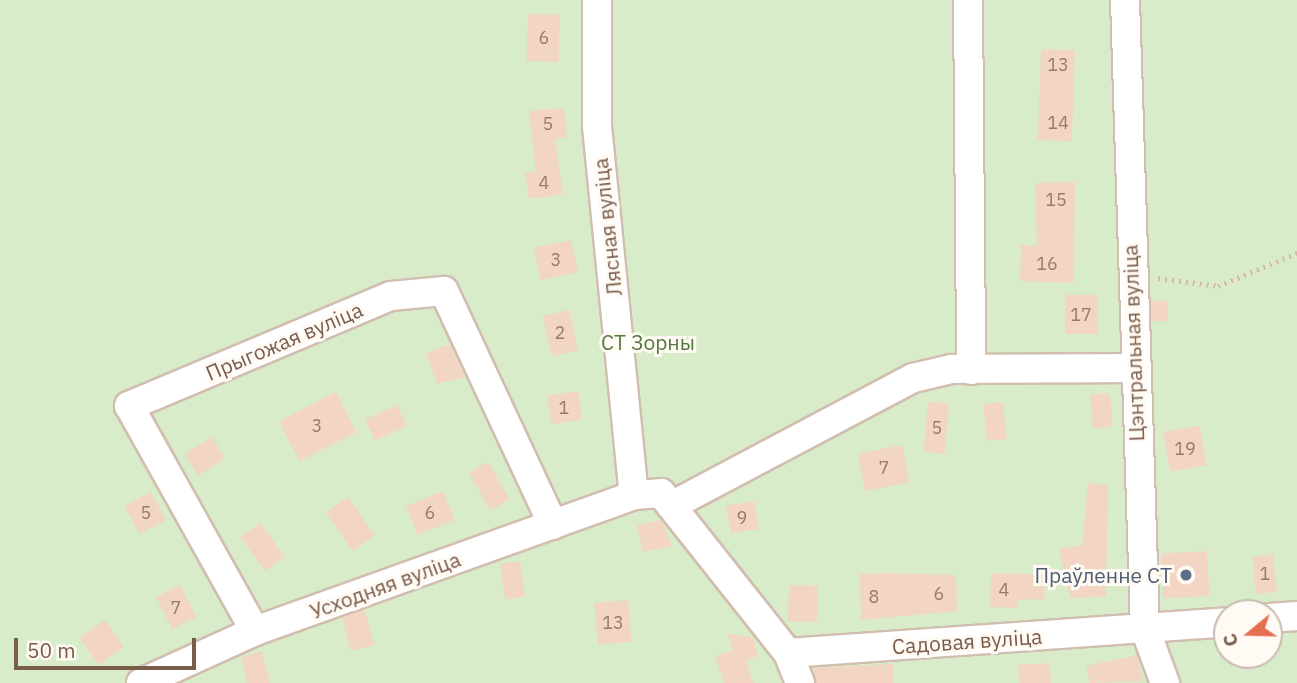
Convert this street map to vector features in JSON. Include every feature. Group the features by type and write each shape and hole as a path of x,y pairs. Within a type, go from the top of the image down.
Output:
{"street":[{"name":"Лясная вуліца","path":"597,0 597,126 634,495"},
{"path":"968,0 971,370"},
{"name":"Цэнтральная вуліца","path":"1125,0 1130,274 1145,629 1165,683"},
{"name":"Прыгожая вуліца","path":"256,631 129,406 391,296 444,291 553,524"},
{"path":"671,506 913,378 971,370 1133,368"},
{"path":"634,495 661,493 788,653 800,683"},
{"name":"Усходняя вуліца","path":"141,683 256,631 634,495"},
{"name":"Садовая вуліца","path":"788,653 1213,623"}],"path":[{"path":"1130,274 1218,286 1297,253"}],"green space":[{"name":"СТ Зорны","path":"0,0 1297,0 1297,683 0,683"}],"building":[{"path":"528,14 560,15 558,62 526,61"},
{"path":"1041,49 1075,50 1072,141 1038,140"},
{"path":"564,108 567,137 555,138 563,194 529,199 525,173 536,171 529,111"},
{"path":"1075,182 1074,283 1020,281 1021,245 1037,246 1035,183"},
{"path":"571,240 578,272 541,280 534,248"},
{"path":"1065,295 1098,295 1098,334 1065,334"},
{"path":"1151,301 1168,301 1168,321 1151,321"},
{"path":"569,310 578,350 552,356 543,316"},
{"path":"450,344 465,377 437,384 426,353"},
{"path":"578,391 582,420 551,424 547,395"},
{"path":"336,392 356,432 299,461 279,421"},
{"path":"1110,393 1113,427 1093,429 1090,395"},
{"path":"928,402 949,404 945,454 924,452"},
{"path":"1003,402 1007,439 987,441 983,404"},
{"path":"397,405 407,426 375,441 365,420"},
{"path":"1200,426 1206,466 1170,471 1163,432"},
{"path":"212,437 225,458 198,475 185,454"},
{"path":"902,445 909,482 865,491 858,454"},
{"path":"488,462 510,499 490,510 469,473"},
{"path":"1088,483 1108,485 1106,596 1070,598 1059,548 1082,546"},
{"path":"443,491 455,520 418,535 406,506"},
{"path":"151,492 166,520 140,534 125,506"},
{"path":"348,497 375,536 353,551 326,512"},
{"path":"754,501 759,529 731,533 726,506"},
{"path":"661,520 672,546 643,552 637,525"},
{"path":"260,523 285,557 265,571 241,537"},
{"name":"Праўленне СТ","path":"1207,551 1209,596 1163,598 1161,553"},
{"path":"1273,555 1277,592 1256,594 1252,557"},
{"path":"520,561 525,597 505,599 500,564"},
{"path":"991,573 1043,575 1045,599 1017,600 1017,608 990,607"},
{"path":"860,574 956,575 957,611 861,620"},
{"path":"180,585 196,617 172,629 156,597"},
{"path":"789,585 818,586 817,622 788,621"},
{"path":"628,600 632,642 598,645 594,603"},
{"path":"365,610 374,645 350,651 342,616"},
{"path":"105,620 124,647 99,665 80,638"},
{"path":"728,634 753,637 758,656 746,660 753,683 724,683 715,656 733,650"},
{"path":"262,651 270,683 247,683 241,657"},
{"path":"1137,655 1143,681 1090,683 1086,666"},
{"path":"1050,663 1051,683 1020,683 1017,665"},
{"path":"893,664 893,683 816,683 812,668"}],"place":[{"name":"Праўленне СТ","path":"1186,575"}]}
